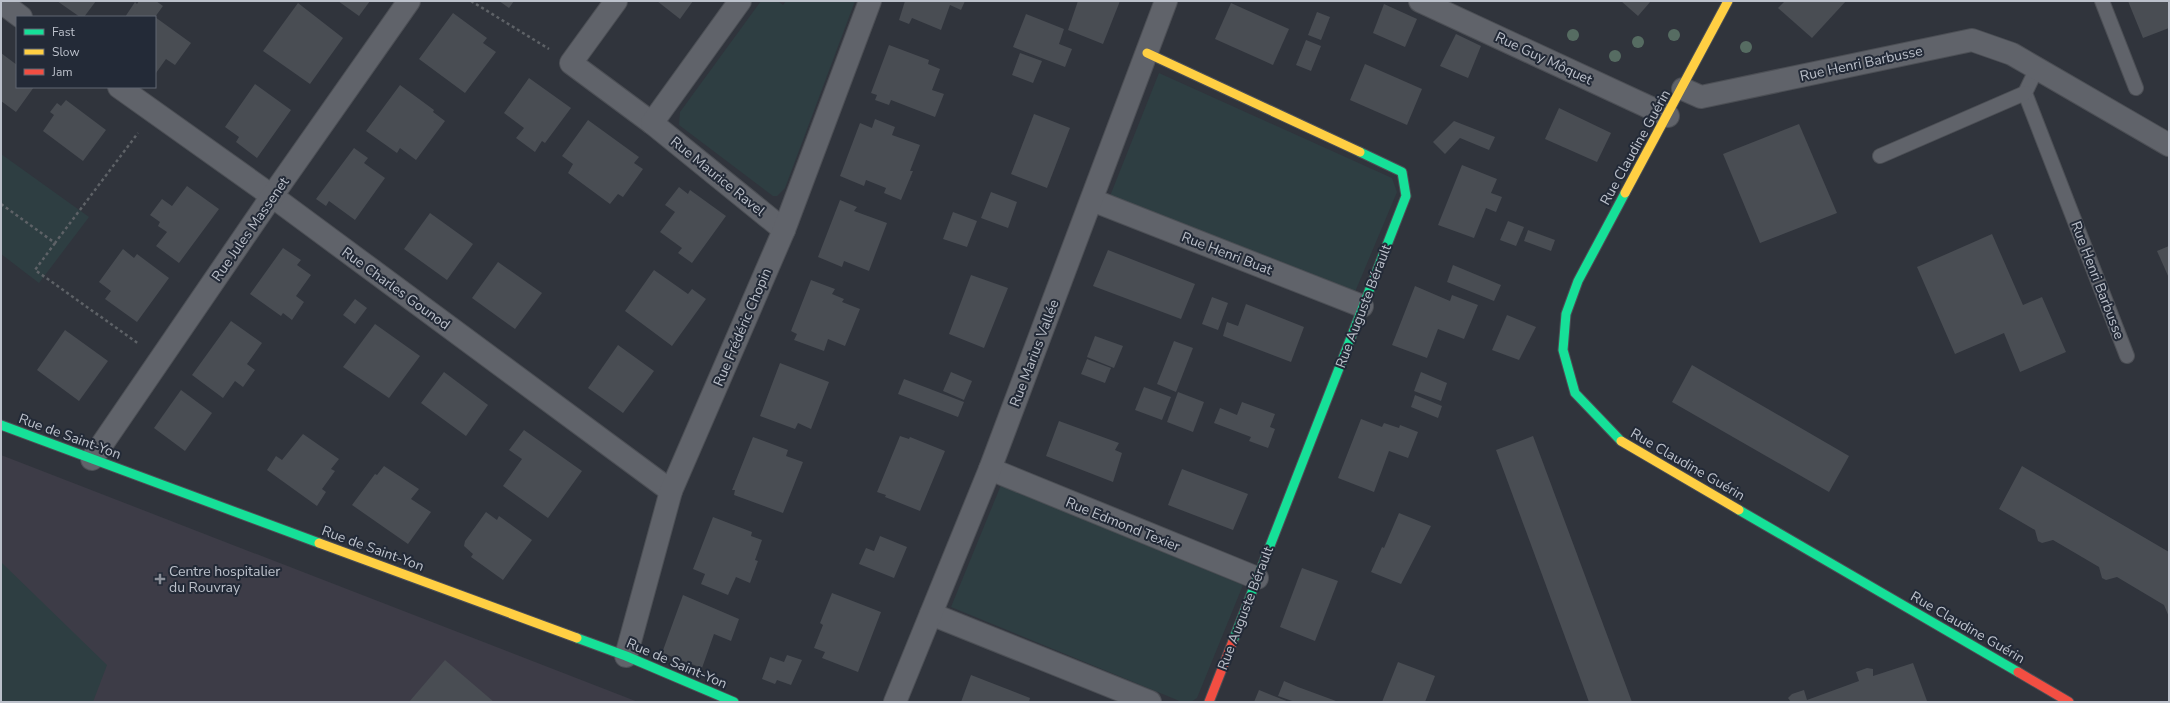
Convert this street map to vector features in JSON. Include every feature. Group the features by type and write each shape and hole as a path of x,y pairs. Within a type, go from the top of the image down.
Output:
{"street":[{"name":"Rue Jules Massenet","path":"92,459 272,196 409,1"},
{"path":"571,63 616,1"},
{"path":"652,123 740,1"},
{"name":"Rue Frédéric Chopin","path":"626,656 671,491 784,230 870,1"},
{"name":"Rue Marius Vallée","path":"895,702 990,469 1166,1"},
{"name":"Rue Guy Môquet","path":"1420,1 1668,116"},
{"name":"Rue Claudine Guérin","path":"1728,1 1668,116 1578,281 1566,314 1563,350 1575,393 1621,441 2069,702"},
{"path":"1,2 20,16"},
{"name":"Rue Henri Barbusse","path":"1682,89 1701,96 1972,40 2012,54 2169,144"},
{"name":"Rue Auguste Bérault","path":"1147,53 1402,172 1406,196 1209,702"},
{"name":"Rue Maurice Ravel","path":"571,63 652,123 784,230"},
{"name":"Rue Charles Gounod","path":"120,88 272,196 671,491"},
{"name":"Rue Henri Buat","path":"1092,200 1362,306"},
{"name":"Rue de Saint-Yon","path":"1,425 626,656 734,702"},
{"name":"Rue Edmond Texier","path":"990,469 1257,578"},
{"path":"931,614 1150,702"}],"lane":[{"path":"2102,1 2136,88"},
{"path":"1880,156 2025,93 2037,68"},
{"name":"Rue Henri Barbusse","path":"2025,93 2127,356"}],"path":[{"path":"471,1 571,63"},
{"path":"154,112 35,270 160,360"},
{"path":"1,204 55,243"}],"shaded area":[{"path":"761,1 778,1 783,5 786,1 855,1 785,188 777,196 773,196 679,125 680,112"},
{"path":"1159,73 1392,178 1397,192 1355,292 1110,196"},
{"path":"1,154 89,217 39,283 1,254"},
{"name":"Centre hospitalier du Rouvray","path":"1,455 638,702 1,702"},
{"path":"1001,485 1243,585 1197,698 1191,702 1182,702 951,607"},
{"path":"1,562 107,665 93,702 1,702"}],"building":[{"path":"57,1 96,1 85,16 79,16"},
{"path":"139,1 156,1 163,6 156,16 126,16 135,2 137,4"},
{"path":"338,1 370,1 359,16"},
{"path":"499,1 514,1 509,8"},
{"path":"657,1 693,1 680,19"},
{"path":"905,1 965,1 961,10 950,5 941,30 912,18 909,24 899,20"},
{"path":"1078,1 1120,1 1103,44 1068,30"},
{"path":"1621,1 1651,1 1638,16"},
{"path":"1785,1 1846,1 1812,38 1778,8"},
{"path":"2128,1 2169,1 2169,28 2143,38"},
{"path":"298,3 343,38 310,84 263,51"},
{"path":"1231,3 1289,29 1273,65 1215,39"},
{"path":"1384,4 1417,19 1405,47 1373,33"},
{"path":"1317,12 1330,17 1321,40 1308,35"},
{"path":"453,13 487,38 483,43 496,52 465,93 419,59"},
{"path":"1026,14 1064,29 1059,44 1072,49 1065,67 1013,47"},
{"path":"156,18 191,43 175,65 166,59 156,73"},
{"path":"1456,34 1481,46 1468,78 1440,66"},
{"path":"1306,40 1321,46 1311,71 1296,65"},
{"path":"889,45 929,60 928,64 940,69 932,90 944,94 935,117 891,100 889,105 875,100 877,95 871,93"},
{"path":"1,53 16,64 16,88 33,88 16,112 1,101"},
{"path":"1020,53 1042,61 1033,83 1012,75"},
{"path":"1365,64 1422,89 1407,125 1350,100"},
{"path":"529,78 571,108 545,143 542,141 535,152 516,138 524,128 504,113"},
{"path":"255,84 291,110 257,158 236,142 239,137 225,127"},
{"path":"400,85 434,110 433,112 445,121 416,160 400,148 397,153 366,131"},
{"path":"66,100 106,130 83,161 43,131 54,115 50,112 57,103 61,106"},
{"path":"1559,108 1611,133 1597,162 1545,139"},
{"path":"1034,114 1070,128 1047,188 1011,174"},
{"path":"875,119 895,127 892,135 920,145 910,171 913,171 901,200 884,193 886,188 866,180 864,186 840,176 860,123 872,128"},
{"path":"588,120 639,157 634,163 643,169 623,197 618,194 610,204 568,173 573,164 562,156"},
{"path":"1454,121 1495,137 1489,150 1460,138 1445,154 1433,142"},
{"path":"1799,124 1837,213 1760,243 1723,154"},
{"path":"354,148 368,158 364,163 385,178 355,220 329,201 326,206 316,199"},
{"path":"1462,165 1497,179 1491,193 1502,197 1496,212 1486,208 1474,238 1438,225"},
{"path":"187,186 219,209 179,263 156,246 167,232 158,226 160,222 150,215 162,199 172,206"},
{"path":"679,187 688,194 690,190 726,216 692,263 678,253 682,248 660,232 675,212 665,205"},
{"path":"991,192 1017,202 1008,228 981,218"},
{"path":"840,200 857,207 854,211 887,223 869,271 844,261 842,267 818,257"},
{"path":"953,212 977,221 967,247 943,239"},
{"path":"430,213 473,244 447,280 404,249"},
{"path":"1508,221 1524,227 1516,246 1500,240"},
{"path":"1528,230 1555,240 1551,251 1524,241"},
{"path":"1992,234 2023,305 2042,297 2066,352 2020,372 2004,333 1955,354 1917,267"},
{"path":"2169,246 2169,278 2157,251"},
{"path":"283,248 301,260 297,265 311,275 296,296 304,302 292,320 283,313 281,316 250,294"},
{"path":"123,249 134,258 137,254 169,278 137,322 105,299 111,291 99,282"},
{"path":"1108,250 1195,284 1181,319 1093,286"},
{"path":"498,262 542,293 515,329 472,298"},
{"path":"1453,265 1501,285 1494,301 1447,282"},
{"path":"654,270 688,294 692,289 706,299 672,346 625,311"},
{"path":"971,275 1008,288 984,348 949,334"},
{"path":"811,280 835,289 832,294 844,299 842,302 860,309 845,346 828,339 824,351 794,340 797,334 791,331"},
{"path":"1415,286 1450,301 1452,295 1478,305 1464,339 1438,329 1427,358 1392,345"},
{"path":"1212,297 1228,303 1218,330 1202,324"},
{"path":"355,299 367,308 355,324 343,315"},
{"path":"1246,304 1304,327 1291,362 1223,336 1227,322 1238,326"},
{"path":"1507,315 1536,327 1519,360 1492,350"},
{"path":"231,321 262,343 247,364 255,370 243,387 235,381 223,398 192,375"},
{"path":"375,324 420,356 389,398 343,367"},
{"path":"65,330 108,361 79,401 37,370"},
{"path":"1095,336 1123,346 1114,368 1087,357"},
{"path":"1174,341 1193,348 1176,392 1157,384"},
{"path":"618,345 654,371 623,413 588,388"},
{"path":"1087,359 1111,368 1105,383 1081,374"},
{"path":"780,363 829,382 811,429 798,423 795,429 760,416"},
{"path":"1692,365 1849,456 1829,492 1672,402"},
{"path":"444,372 488,405 466,436 421,403"},
{"path":"951,372 972,381 964,400 943,391"},
{"path":"1421,372 1447,383 1441,401 1414,391"},
{"path":"904,379 964,402 958,417 898,394"},
{"path":"1144,387 1171,397 1162,420 1135,410"},
{"path":"181,390 212,413 185,451 154,428"},
{"path":"1178,392 1204,402 1193,432 1167,422"},
{"path":"1415,395 1442,406 1438,418 1411,407"},
{"path":"1242,402 1275,414 1270,427 1275,429 1268,448 1249,441 1251,437 1214,423 1220,408 1237,415"},
{"path":"1361,419 1382,427 1384,423 1399,428 1400,425 1418,432 1408,458 1389,451 1374,492 1338,478"},
{"path":"1059,421 1119,443 1115,450 1122,453 1113,482 1046,456"},
{"path":"524,430 582,471 548,518 503,486 522,459 509,450"},
{"path":"303,434 339,459 331,469 335,471 322,489 326,492 317,506 267,470 276,456 282,460"},
{"path":"900,436 909,439 910,437 945,451 920,511 885,497 886,495 877,492"},
{"path":"1533,436 1632,702 1589,702 1496,450"},
{"path":"753,437 788,450 786,456 803,462 783,513 734,495 735,490 732,490"},
{"path":"384,466 419,489 411,499 431,512 408,544 352,505 375,474 377,475"},
{"path":"2022,466 2169,552 2169,617 2164,605 2117,577 2106,580 2102,578 2099,567 2053,540 2042,543 2038,541 2035,530 1999,509"},
{"path":"1182,469 1248,494 1233,530 1168,505"},
{"path":"486,512 497,520 499,516 532,540 503,580 471,557 473,554 464,546 465,541"},
{"path":"1399,513 1431,526 1401,584 1371,572 1382,547 1384,548"},
{"path":"713,517 752,532 751,536 762,540 755,560 758,561 750,583 736,577 728,595 701,584 705,574 693,569"},
{"path":"880,536 907,547 894,578 859,564 866,548 874,551"},
{"path":"1302,568 1338,581 1315,641 1280,627"},
{"path":"832,593 881,612 858,672 822,658 825,652 814,648 823,625 820,623"},
{"path":"683,595 739,619 731,641 714,634 702,668 662,653"},
{"path":"787,655 802,660 791,685 777,680 775,684 762,679 770,657 784,662"},
{"path":"445,660 494,702 409,702"},
{"path":"1398,662 1435,676 1425,702 1382,702"},
{"path":"1913,663 1927,701 1925,702 1791,702 1788,698 1792,694 1804,690 1807,700 1859,681 1856,672 1867,668 1873,669 1873,676"},
{"path":"971,675 1030,698 1029,702 961,702"},
{"path":"1284,681 1336,701 1295,702 1278,696"},
{"path":"1259,690 1289,702 1254,702"}],"traffic: fast":[{"path":"1233,641 1406,196 1402,172 1360,152"},
{"path":"1621,441 1575,393 1563,350 1566,314 1578,281 1625,193"},
{"path":"1,425 319,543"},
{"path":"1739,510 2018,672"},
{"path":"577,638 626,656 734,702"}],"traffic: slow":[{"path":"1625,193 1728,1"},
{"path":"1147,53 1360,152"},
{"path":"1621,441 1739,510"},
{"path":"319,543 577,638"}],"traffic: jam":[{"path":"1209,702 1233,641"},
{"path":"2018,672 2069,702"}],"place":[{"name":"Centre hospitalier du Rouvray","path":"160,579"}]}
